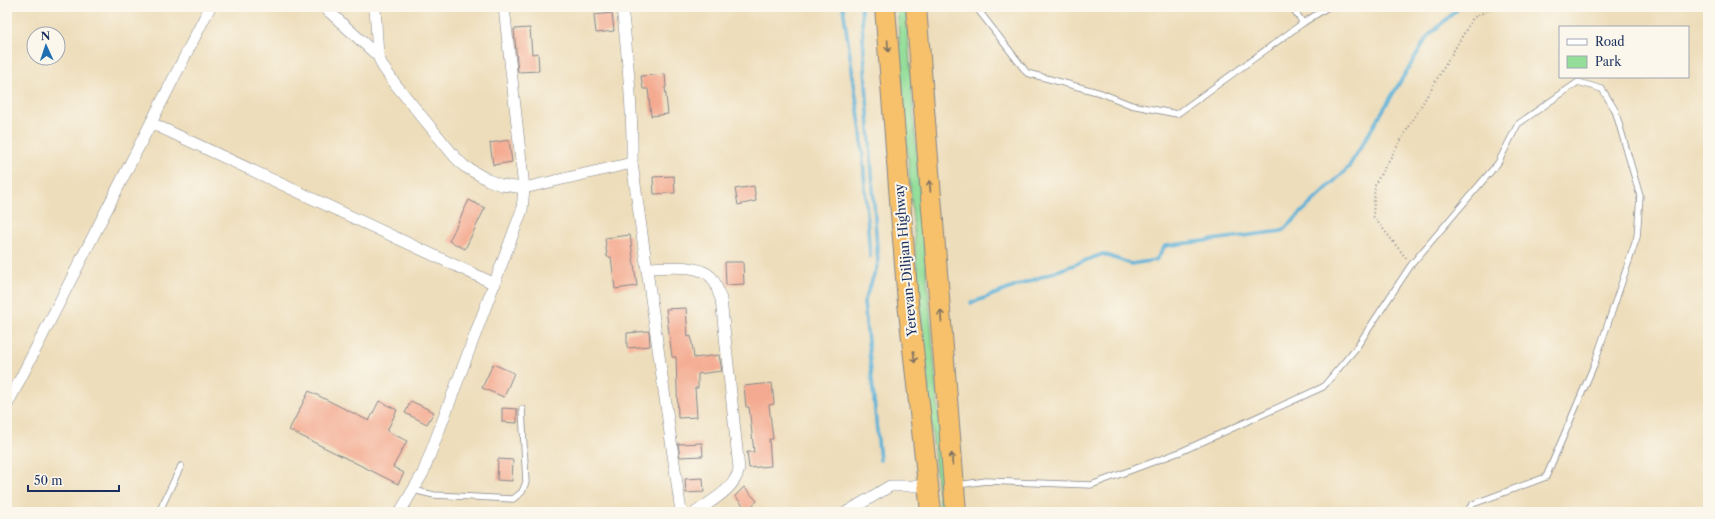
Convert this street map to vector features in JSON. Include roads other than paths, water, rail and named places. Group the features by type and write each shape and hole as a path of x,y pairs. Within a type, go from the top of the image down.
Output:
{"highway":[{"name":"Yerevan-Dilijan Highway","path":"885,7 908,303 931,512"},
{"path":"916,7 956,512"}],"street":[{"path":"7,405 210,7"},
{"path":"324,7 378,56 396,85 455,157 464,166 488,180 501,185 524,188 632,164"},
{"path":"375,7 378,56"},
{"path":"400,512 423,473 522,210 524,188 504,7"},
{"path":"622,7 630,98 632,164 681,512"},
{"path":"151,123 495,284"},
{"path":"646,268 698,268 707,273 714,280 720,299 739,469 737,478 732,484 696,512"},
{"path":"847,512 890,486 929,486"}],"lane":[{"path":"976,7 1027,73 1101,93 1131,105 1177,114 1302,23 1328,7"},
{"path":"1292,7 1302,23"},
{"path":"954,486 986,481 1091,485 1180,452 1324,387 1356,348 1411,265 1498,163 1518,124 1578,82 1602,89 1615,110 1640,196 1637,237 1594,365 1546,477 1473,504 1466,512"},
{"path":"413,490 434,495 513,499 522,492 526,482 522,409"},
{"path":"160,512 181,466"}],"waterway":[{"path":"843,7 861,131 870,257"},
{"path":"861,7 878,264 864,302 880,460"},
{"path":"971,303 1103,254 1131,264 1156,260 1165,246 1282,231 1348,168 1428,36 1460,7"}]}
